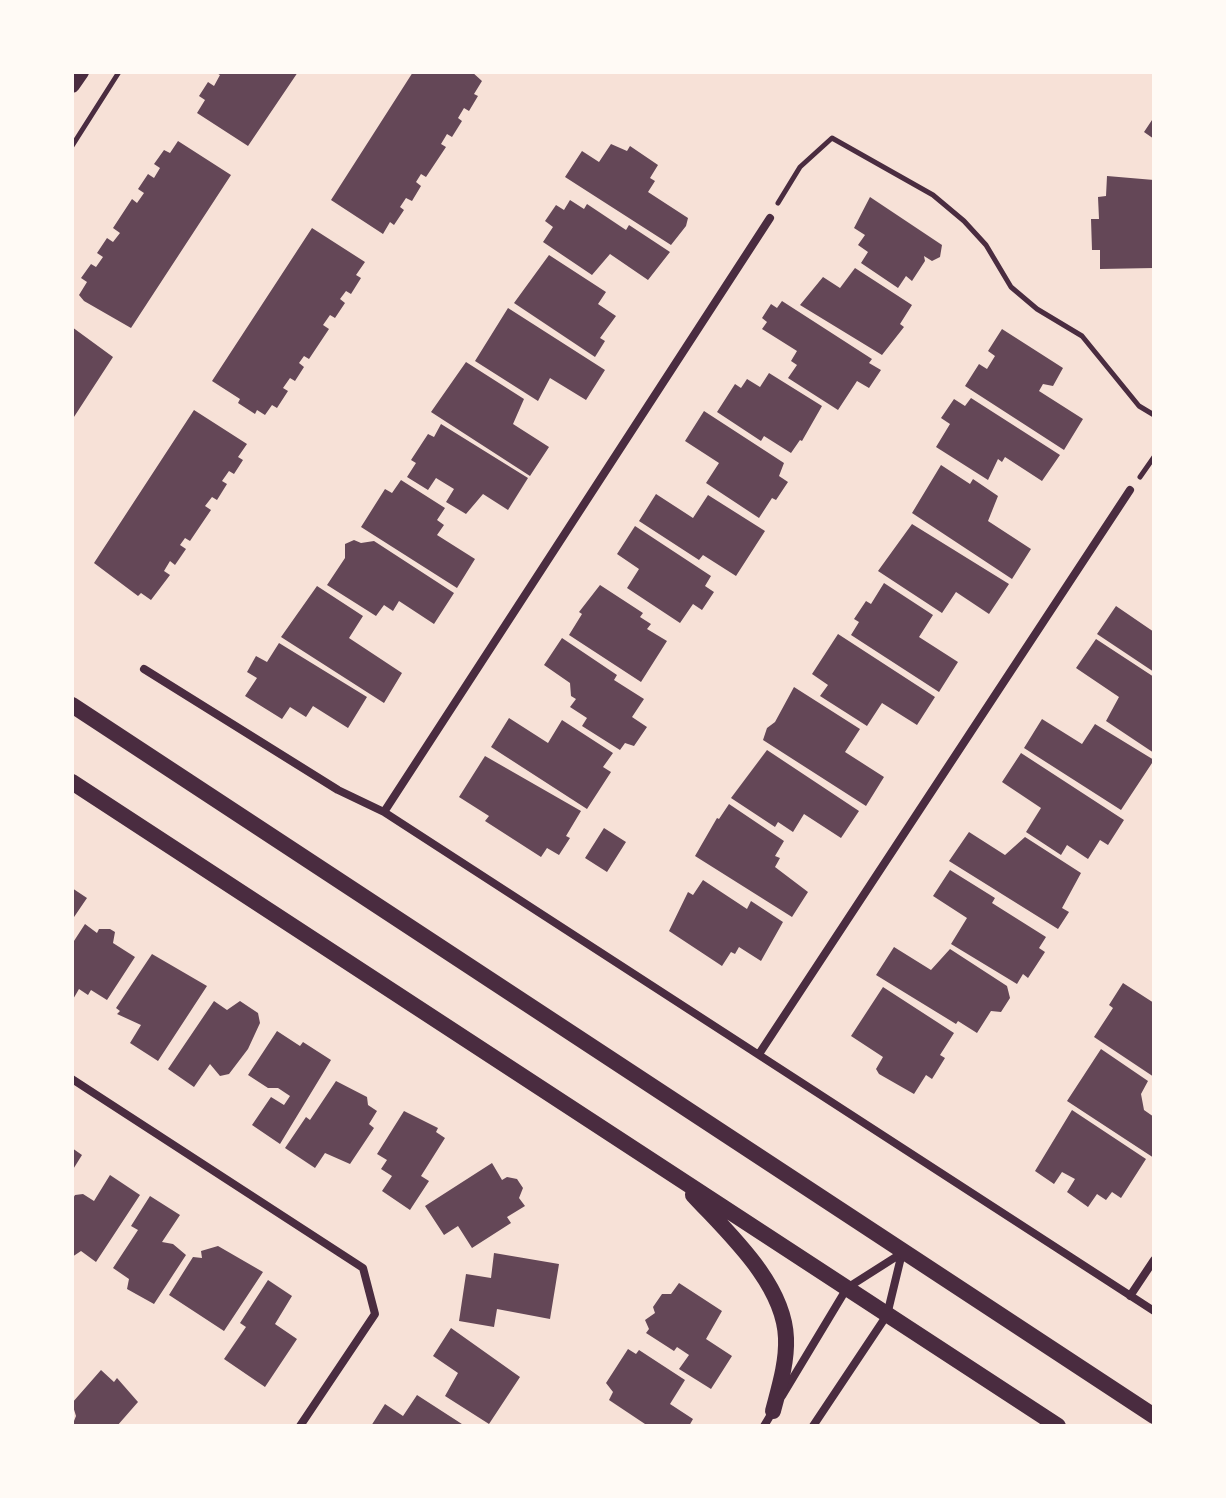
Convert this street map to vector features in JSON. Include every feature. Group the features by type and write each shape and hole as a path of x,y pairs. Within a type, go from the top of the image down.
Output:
{"main road":[{"path":"72,85 81,72"},
{"path":"72,705 1154,1416"},
{"path":"72,782 1058,1426"},
{"path":"676,1176 737,1244 778,1302 786,1337 768,1419"}],"street":[{"path":"384,812 770,218"},
{"path":"759,1054 1130,490"},
{"path":"144,669 338,790 384,812 1154,1311"},
{"path":"72,1079 363,1268 375,1314 300,1426"},
{"path":"768,1419 847,1288 902,1253"},
{"path":"813,1426 887,1315 902,1253"},
{"path":"1130,1296 1154,1260"}],"path":[{"path":"72,146 119,72"},
{"path":"770,218 800,167 832,138 933,195 964,221 986,245 1011,287 1037,309 1082,336 1139,406 1154,415"}],"building":[{"path":"215,72 298,72 248,146 197,113 205,100 199,96 208,82 214,86 220,75"},
{"path":"413,72 472,72 482,81 469,111 464,108 458,118 462,121 452,137 447,134 441,144 446,147 426,177 421,174 416,182 421,186 412,201 406,198 400,207 404,210 394,225 390,222 383,234 331,200"},
{"path":"1154,117 1154,139 1144,132"},
{"path":"178,141 231,175 131,328 84,301 79,295 87,282 81,278 91,264 96,267 103,257 97,253 107,238 113,242 120,233 113,228 132,199 137,203 144,193 138,189 148,174 154,178 160,168 154,164 164,150 170,153"},
{"path":"611,144 627,151 630,146 658,165 650,178 655,181 648,192 688,218 686,226 671,245 565,177 582,151 599,162"},
{"path":"1107,176 1154,180 1154,268 1100,269 1100,250 1092,250 1091,219 1099,219 1098,197 1106,196"},
{"path":"870,197 942,245 940,257 932,261 924,256 925,261 912,281 906,276 898,288 861,263 868,252 858,245 865,235 854,228"},
{"path":"570,200 584,209 587,204 626,230 629,225 670,252 648,280 610,254 592,275 543,242 553,227 545,221 556,205 564,210"},
{"path":"312,228 365,262 356,275 361,278 351,294 346,291 340,299 345,303 335,318 330,315 323,325 329,329 309,359 304,356 299,363 304,367 295,381 290,378 283,388 288,391 277,408 272,405 265,415 257,410 255,414 238,403 240,399 212,381"},
{"path":"549,255 606,292 598,304 616,316 600,338 605,341 595,357 514,303"},
{"path":"855,268 912,305 900,324 904,327 882,355 800,305 823,277 840,288"},
{"path":"782,301 872,359 869,363 881,370 869,388 857,381 838,410 788,378 797,365 791,361 797,351 762,329 767,322 762,318 771,304 777,308"},
{"path":"508,308 605,370 586,400 550,378 538,401 475,361"},
{"path":"72,327 113,357 72,420"},
{"path":"1002,329 1063,368 1053,386 1043,384 1039,391 1083,419 1064,450 965,386 979,364 987,369 995,356 988,351"},
{"path":"466,362 524,399 513,424 549,447 530,476 431,412"},
{"path":"769,373 822,406 802,441 791,453 764,436 761,441 717,412 735,384 741,388 747,379 760,387"},
{"path":"971,398 1060,455 1042,481 1005,457 1002,462 998,459 988,480 936,447 950,424 941,418 954,399 965,406"},
{"path":"194,410 247,444 238,457 243,460 234,474 229,471 222,481 227,484 217,500 212,497 205,506 211,510 190,541 185,538 180,545 186,549 175,565 170,561 164,571 170,575 151,600 141,593 138,596 94,563"},
{"path":"704,411 784,463 779,476 788,482 776,500 772,498 759,518 706,483 719,463 685,441"},
{"path":"441,424 528,478 508,510 483,494 466,514 446,502 454,489 436,478 428,490 407,477 416,463 411,460 428,434 434,437"},
{"path":"941,465 970,484 973,479 998,496 988,521 1031,549 1012,579 912,513"},
{"path":"401,480 445,508 437,520 444,525 437,535 475,559 457,588 361,527 385,489 392,493"},
{"path":"656,494 693,518 708,495 765,531 736,576 703,555 699,560 639,521"},
{"path":"912,524 1009,584 989,614 956,592 942,613 878,571"},
{"path":"635,526 711,576 705,586 714,592 702,610 693,604 680,623 627,588 639,569 617,554"},
{"path":"354,540 361,543 374,541 454,593 434,624 399,601 393,611 384,605 376,616 327,585 345,558 345,544"},
{"path":"884,583 933,615 919,637 958,662 939,692 851,635 859,622 854,619 866,601 871,604"},
{"path":"600,585 643,613 640,617 651,624 647,629 667,641 641,682 569,635 582,614 579,612"},
{"path":"317,586 363,616 349,638 402,673 384,703 281,637"},
{"path":"1116,606 1154,632 1154,672 1097,634"},
{"path":"838,634 935,697 917,725 882,703 867,726 820,696 828,685 812,674"},
{"path":"562,638 617,675 614,680 644,699 632,717 647,727 634,746 625,743 620,750 582,726 587,718 570,707 576,699 571,696 570,683 544,665"},
{"path":"1096,639 1154,677 1154,753 1106,721 1119,697 1076,668"},
{"path":"279,643 367,697 348,728 313,706 306,717 290,707 282,719 245,696 257,678 247,672 256,656 267,662"},
{"path":"794,687 860,729 845,752 884,777 866,806 763,740 767,728 775,722"},
{"path":"509,718 548,743 562,720 613,753 603,767 611,772 587,809 491,747"},
{"path":"1042,719 1082,744 1095,724 1154,760 1121,810 1024,748"},
{"path":"767,750 859,811 841,838 804,814 793,832 778,822 775,827 731,798"},
{"path":"1021,753 1124,820 1108,845 1100,840 1088,859 1067,845 1061,855 1026,832 1041,808 1002,782"},
{"path":"485,756 581,811 559,855 547,848 541,857 485,821 489,816 459,797"},
{"path":"729,804 784,841 775,856 780,858 775,867 808,892 792,917 695,856"},
{"path":"604,828 626,842 607,872 585,858"},
{"path":"969,832 1005,855 1025,837 1081,873 1062,908 1069,912 1058,929 949,861"},
{"path":"950,870 995,898 992,903 1046,937 1039,948 1045,952 1028,978 1023,974 1017,984 951,944 967,918 933,896"},
{"path":"703,880 747,909 751,901 783,922 761,961 739,947 735,954 731,952 722,966 669,931 688,892 693,895"},
{"path":"72,888 87,898 72,920"},
{"path":"85,924 97,933 99,929 115,932 113,943 135,957 107,1000 91,990 88,995 79,989 72,1001 72,944"},
{"path":"894,947 931,970 950,949 1007,986 1010,998 1001,1012 991,1011 977,1033 958,1021 956,1024 876,975"},
{"path":"152,954 207,986 158,1061 130,1043 141,1025 117,1014 120,1011 116,1008"},
{"path":"1123,983 1154,1003 1154,1077 1094,1037 1113,1008 1109,1005"},
{"path":"883,987 954,1033 940,1055 945,1058 932,1079 926,1075 914,1094 879,1074 876,1069 883,1057 851,1036"},
{"path":"214,1001 227,1010 240,1001 258,1013 260,1023 248,1049 229,1074 220,1076 210,1064 194,1087 168,1069"},
{"path":"277,1031 300,1046 303,1042 331,1060 280,1144 252,1125 271,1097 284,1105 290,1096 278,1088 268,1088 248,1075"},
{"path":"1101,1049 1148,1081 1141,1094 1144,1110 1154,1117 1154,1158 1067,1101"},
{"path":"336,1081 367,1097 368,1105 377,1111 369,1124 374,1128 350,1164 325,1153 315,1168 285,1148 306,1117 310,1120"},
{"path":"1072,1110 1146,1159 1121,1198 1112,1192 1106,1200 1097,1194 1088,1207 1067,1192 1075,1179 1062,1172 1054,1184 1035,1171"},
{"path":"404,1111 438,1128 436,1132 445,1138 421,1176 429,1181 410,1210 382,1191 392,1176 381,1169 387,1160 377,1154"},
{"path":"72,1148 82,1155 72,1171"},
{"path":"492,1163 502,1180 507,1177 517,1179 523,1188 519,1198 525,1206 507,1217 511,1223 472,1248 458,1226 444,1235 425,1206"},
{"path":"110,1175 140,1195 96,1262 81,1251 72,1257 72,1200 75,1195 83,1194 94,1201"},
{"path":"150,1196 180,1215 162,1242 173,1244 186,1255 154,1304 127,1289 129,1279 113,1268 138,1230 131,1226"},
{"path":"218,1246 263,1272 224,1331 169,1295 193,1257 202,1258 201,1251"},
{"path":"494,1253 559,1264 550,1319 497,1309 494,1327 459,1321 466,1274 491,1278"},
{"path":"268,1280 292,1296 275,1324 297,1339 265,1387 224,1359 246,1327 240,1323"},
{"path":"679,1283 722,1311 706,1339 732,1356 711,1389 679,1369 689,1355 677,1347 674,1351 646,1333 649,1329 645,1320 655,1313 653,1307 662,1294 671,1294"},
{"path":"451,1328 520,1377 489,1424 445,1396 458,1373 433,1356"},
{"path":"628,1349 636,1354 639,1350 685,1380 670,1404 693,1419 689,1426 648,1426 609,1400 613,1392 606,1383"},
{"path":"101,1370 114,1382 117,1378 138,1402 117,1426 72,1426 76,1416 72,1403"},
{"path":"417,1395 465,1426 371,1426 385,1404 403,1416"}]}
